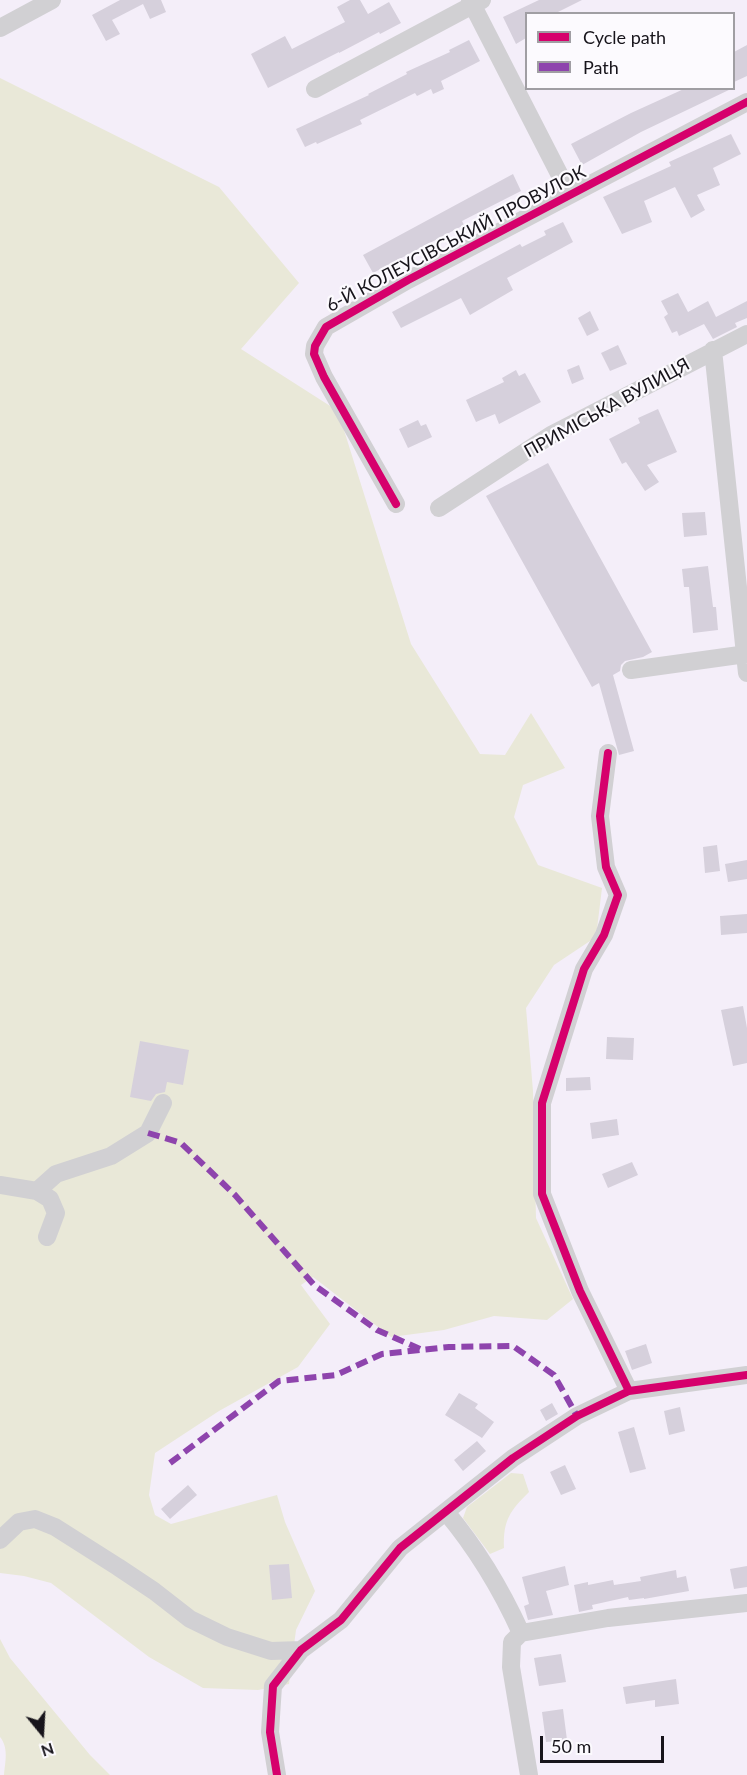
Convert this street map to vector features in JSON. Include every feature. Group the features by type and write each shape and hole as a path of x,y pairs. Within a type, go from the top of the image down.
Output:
{"street":[{"path":"0,28 52,0"},
{"path":"315,89 475,2 570,195"},
{"name":"6-Й КОЛЕУСІВСЬКИЙ ПРОВУЛОК","path":"396,504 324,377 314,354 315,346 326,327 408,280 747,102"},
{"name":"ПРИМІСЬКА ВУЛИЦЯ","path":"439,508 551,435 747,334"},
{"path":"713,350 747,673"},
{"path":"631,670 746,654"},
{"path":"608,753 600,816 606,867 618,895 604,935 584,969 542,1103 542,1194 580,1291 629,1391"},
{"path":"37,1191 56,1173 111,1156 148,1132 163,1103"},
{"path":"0,1185 37,1191 50,1199 56,1213 47,1237"},
{"path":"277,1775 270,1732 273,1686 301,1650 341,1620 400,1548 513,1458 577,1416 629,1391 747,1375"},
{"path":"446,1512 482,1559 504,1596 521,1634"},
{"path":"0,1540 19,1522 35,1519 55,1527 154,1591 190,1619 227,1637 271,1651 301,1650"},
{"path":"528,1775 512,1667 512,1642 521,1634 608,1618 747,1603"}],"shaded area":[{"path":"0,78 219,187 299,283 241,349 338,411 411,644 480,754 505,755 531,713 565,768 523,785 514,817 538,865 602,888 596,937 554,965 526,1008 533,1091 536,1218 573,1299 547,1320 494,1316 444,1330 391,1337 313,1277 301,1285 330,1324 298,1367 219,1411 155,1453 149,1495 155,1515 171,1524 277,1495 285,1522 315,1591 296,1630 289,1684 258,1690 203,1688 149,1657 51,1583 0,1573"},
{"path":"511,1473 523,1474 529,1492 517,1505 506,1523 504,1548 490,1554 463,1518 467,1507"},
{"path":"0,1639 10,1658 90,1755 110,1775 4,1775 5,1750 0,1737"}],"building":[{"path":"120,0 161,0 166,12 150,19 143,4 112,20 120,34 106,41 92,15"},
{"path":"350,0 360,0 368,14 389,2 401,23 268,88 251,54 285,36 292,49 345,22 337,7"},
{"path":"539,0 582,0 558,12 525,12 525,39 516,44 503,17"},
{"path":"469,40 480,61 441,81 444,89 433,94 431,89 417,96 415,93 360,120 362,124 305,147 296,129 369,95 407,74 406,72 450,52 449,50"},
{"path":"747,45 747,76 735,82 735,51"},
{"path":"682,90 729,90 641,132 582,165 571,144"},
{"path":"731,134 741,154 713,168 720,185 697,195 705,210 691,218 675,187 644,201 652,222 622,234 603,197 671,166 669,162"},
{"path":"513,174 521,191 462,221 464,225 373,273 363,255"},
{"path":"563,222 573,242 507,278 513,290 470,315 461,298 401,328 392,312 520,244 522,247 546,235 544,231"},
{"path":"678,293 688,312 708,301 716,317 747,301 747,318 735,323 737,327 713,339 704,324 679,336 677,331 672,333 664,317 668,314 661,301"},
{"path":"590,311 599,330 587,336 578,318"},
{"path":"618,345 627,364 610,371 601,353"},
{"path":"579,365 584,379 572,384 567,370"},
{"path":"516,370 519,376 525,373 541,402 499,424 495,414 476,422 466,400 504,382 502,378"},
{"path":"658,409 677,452 647,465 659,482 645,491 626,462 622,464 609,439 640,423 638,418"},
{"path":"418,420 421,426 426,424 432,437 408,448 399,429"},
{"path":"548,463 652,652 643,657 625,661 620,671 613,675 634,751 619,755 599,683 592,687 486,496"},
{"path":"705,512 707,535 684,537 682,513"},
{"path":"708,566 718,630 693,633 689,587 684,587 682,569"},
{"path":"717,845 720,871 705,873 703,847"},
{"path":"747,860 747,879 728,882 725,864"},
{"path":"747,914 747,933 721,935 720,916"},
{"path":"743,1006 747,1028 747,1063 733,1066 721,1010"},
{"path":"607,1037 634,1038 633,1060 606,1059"},
{"path":"140,1041 189,1050 183,1085 167,1082 165,1092 156,1094 151,1101 130,1097"},
{"path":"590,1077 591,1090 566,1091 566,1078"},
{"path":"617,1119 619,1135 592,1139 590,1123"},
{"path":"632,1162 638,1175 608,1188 602,1174"},
{"path":"646,1344 652,1363 632,1370 625,1351"},
{"path":"459,1393 478,1404 475,1408 494,1422 482,1438 445,1415"},
{"path":"552,1403 558,1414 546,1421 540,1410"},
{"path":"680,1407 685,1431 669,1435 664,1411"},
{"path":"634,1427 646,1469 630,1473 618,1432"},
{"path":"477,1441 486,1451 463,1471 454,1460"},
{"path":"565,1465 576,1489 561,1495 550,1472"},
{"path":"188,1485 197,1495 170,1519 161,1509"},
{"path":"289,1564 292,1598 272,1600 269,1565"},
{"path":"565,1566 569,1585 546,1591 553,1615 528,1620 524,1606 529,1604 522,1577"},
{"path":"747,1566 747,1587 734,1589 730,1569"},
{"path":"676,1570 677,1578 686,1576 689,1591 644,1599 629,1600 628,1597 592,1605 593,1609 579,1612 574,1585 613,1580 614,1585 641,1581 640,1577"},
{"path":"561,1654 566,1682 539,1686 534,1658"},
{"path":"676,1679 679,1704 655,1707 655,1700 626,1704 623,1687"},
{"path":"563,1709 567,1740 546,1742 542,1712"}],"marked path":[{"path":"148,1133 181,1143 235,1195 314,1285 377,1330 420,1349"},
{"path":"170,1463 279,1381 336,1375 382,1354 449,1347 513,1346 554,1375 577,1416"}],"cycle path":[{"path":"396,504 324,377 314,354 315,346 326,327 408,280 747,102"},
{"path":"608,753 600,816 606,867 618,895 604,935 584,969 542,1103 542,1194 580,1291 629,1391"},
{"path":"277,1775 270,1732 273,1686 301,1650 341,1620 400,1548 513,1458 577,1416 629,1391 747,1375"}]}
